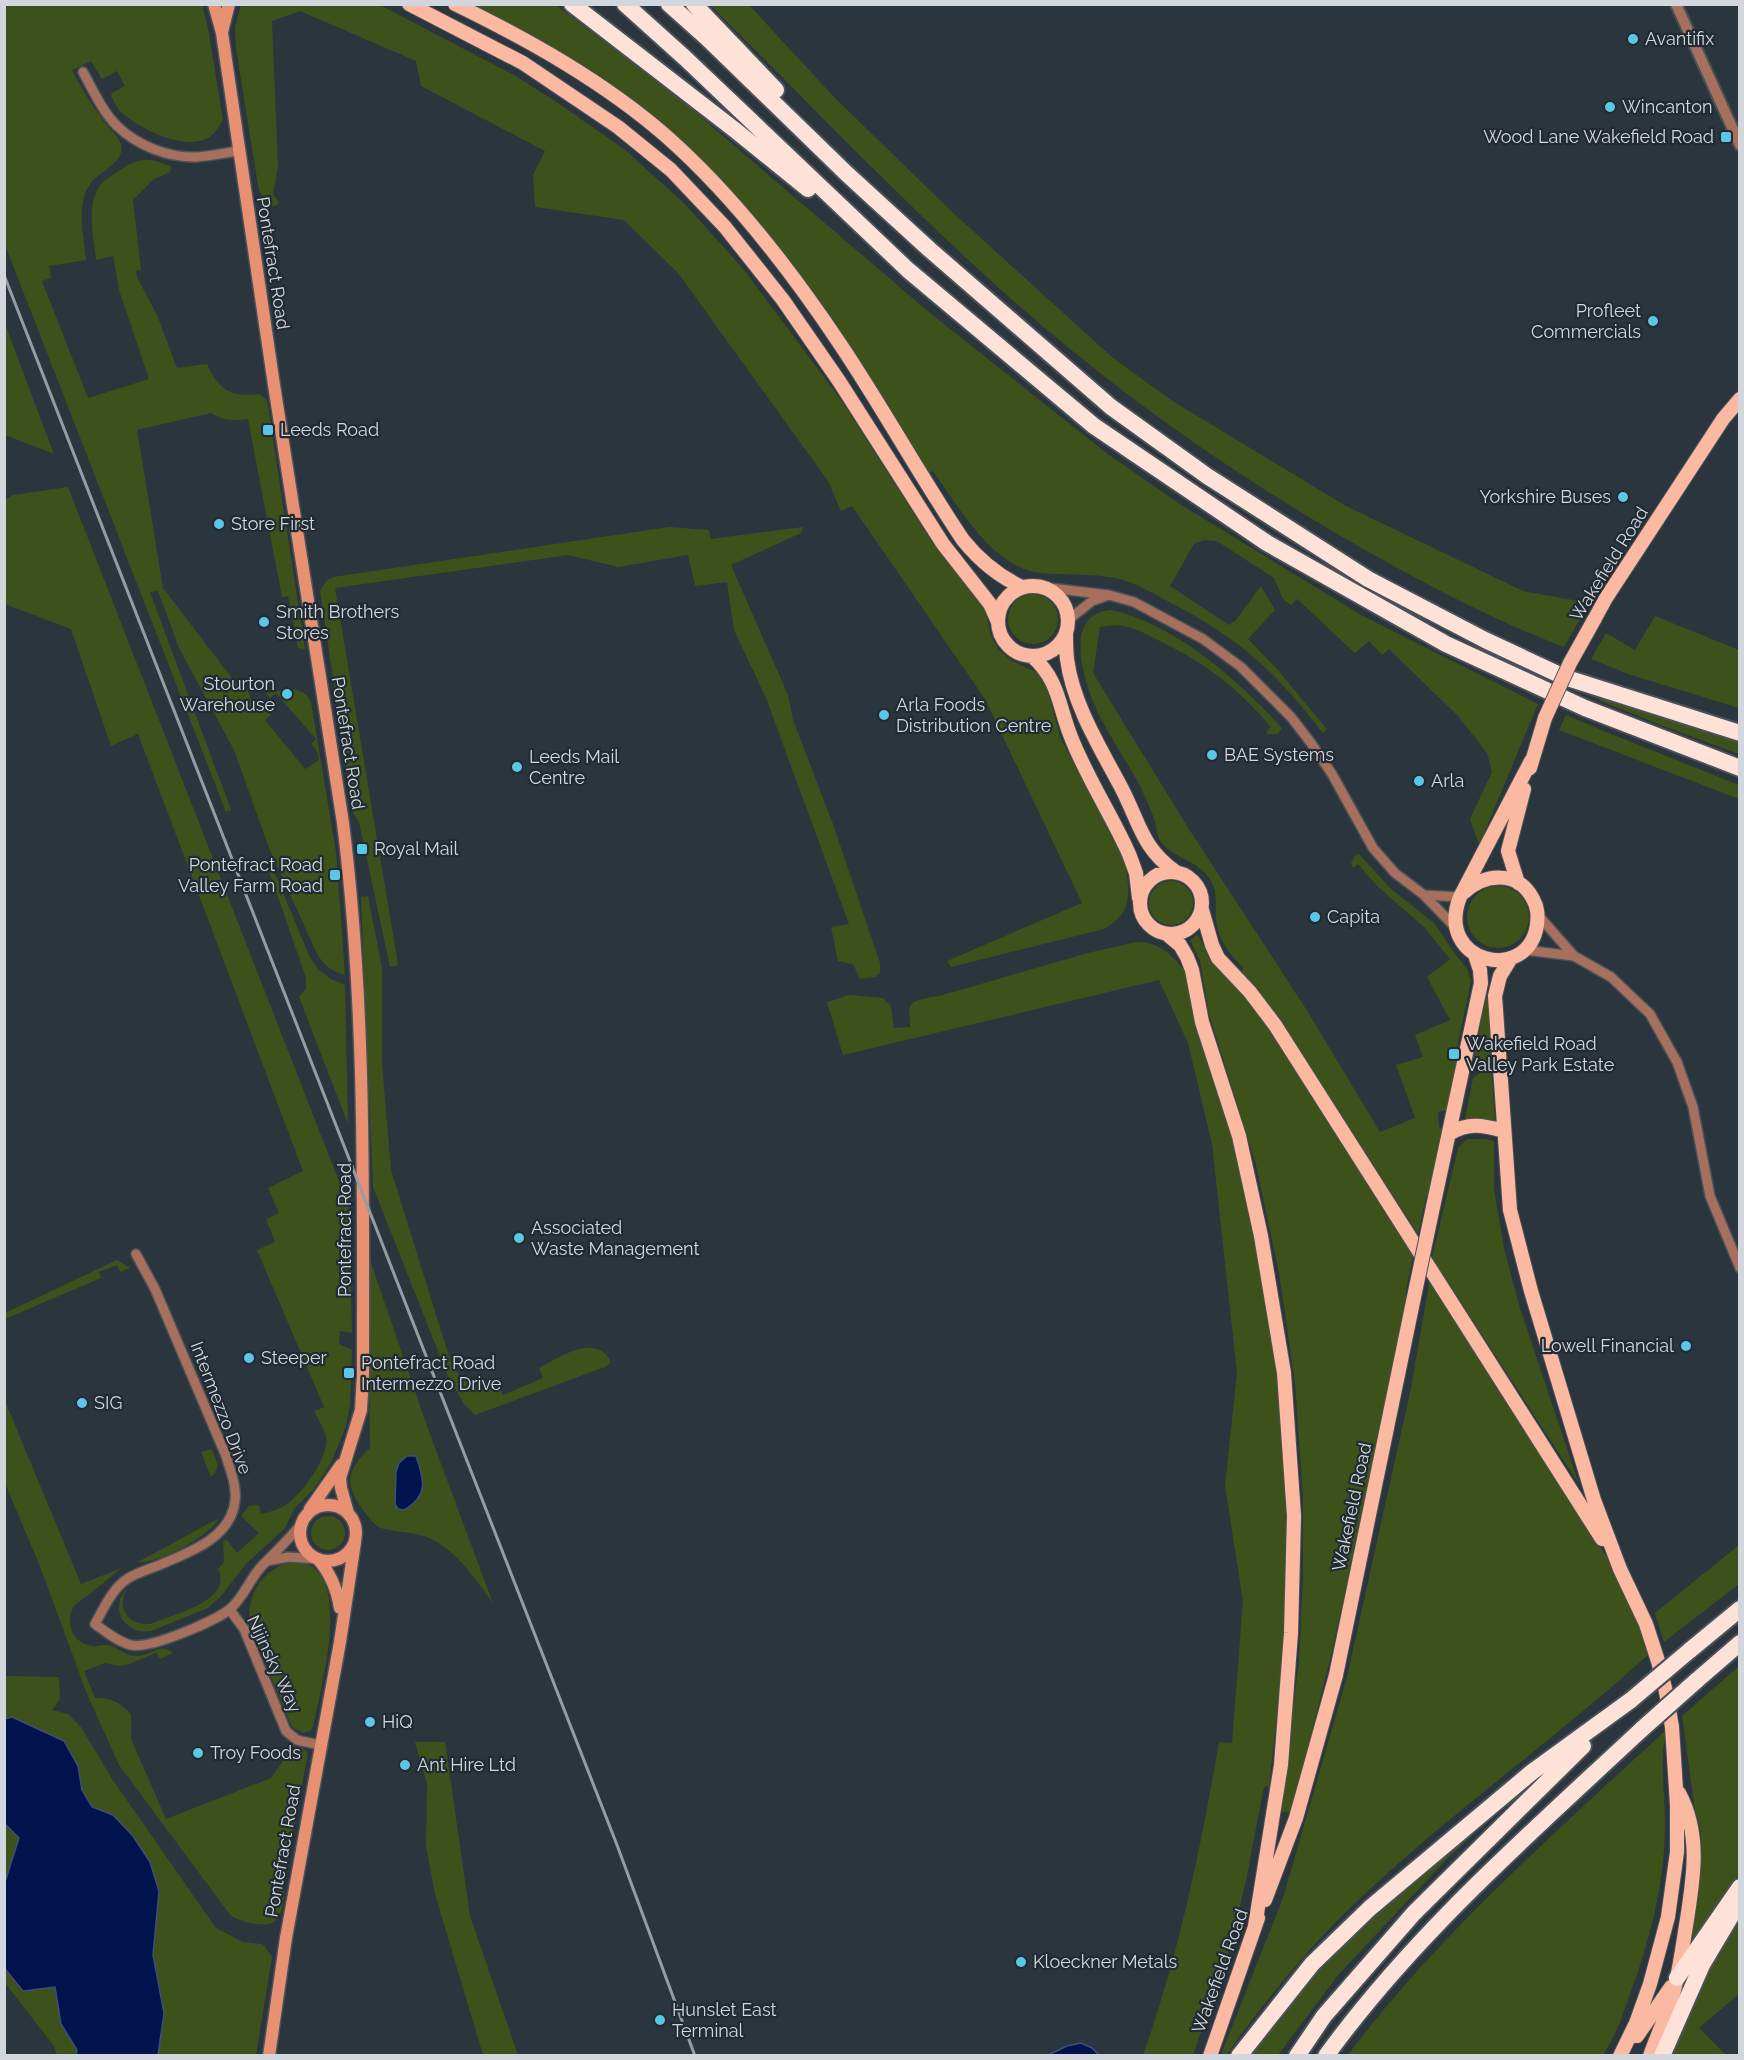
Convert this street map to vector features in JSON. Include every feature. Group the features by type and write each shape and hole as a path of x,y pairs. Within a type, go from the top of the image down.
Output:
{"highway":[{"path":"572,4 735,130 908,270 1094,426 1267,543 1446,644 1585,708 1740,768"},
{"path":"625,4 908,270"},
{"path":"669,4 929,249 1111,407 1207,476 1368,579 1485,640 1564,677 1740,733"},
{"path":"694,4 929,249"},
{"path":"1239,2055 1312,1964 1370,1908 1532,1772 1631,1700 1740,1609"},
{"path":"1326,2055 1366,2002 1431,1931 1535,1829 1740,1643"},
{"path":"1297,2055 1324,2016 1414,1913 1555,1772 1631,1700"},
{"path":"1677,1978 1740,1887"},
{"path":"1662,2055 1702,1965 1740,1901"}],"main road":[{"name":"Pontefract Road","path":"214,4 222,33 238,151 343,823 352,895 358,986 362,1113 363,1374 361,1410 340,1478 348,1513"},
{"name":"Pontefract Road","path":"222,33 229,4"},
{"path":"409,4 523,63 618,127 671,170 725,227 783,300 943,544 981,590 990,604 1005,641 1012,649 1022,654 1032,656 1046,653 1059,644 1067,626"},
{"path":"455,4 532,44 590,80 667,137 732,201 789,272 841,345 963,540 987,566 1004,579 1022,587 1042,587 1059,597 1065,608 1070,670 1090,727 1123,790 1146,843 1161,861 1194,881 1199,890 1202,910 1218,958 1250,992 1275,1025 1620,1569"},
{"name":"Wakefield Road","path":"1538,915 1530,894 1518,883 1508,851 1510,836 1545,718 1570,663 1606,598 1723,419 1740,399"},
{"path":"998,622 1002,604 1014,591 1022,587"},
{"path":"1032,656 1049,674 1054,684 1072,741 1129,854 1136,873 1140,910 1144,920 1159,933 1179,934 1190,929 1202,910"},
{"name":"Wakefield Road","path":"1210,2055 1296,1818 1336,1675 1481,982 1475,955 1462,943 1455,927 1456,909 1531,761"},
{"path":"1139,898 1142,889 1156,875 1176,872"},
{"path":"1462,895 1474,883 1488,878 1504,877 1518,883"},
{"path":"1475,955 1499,961 1512,958 1524,950 1535,934 1538,915"},
{"path":"1168,935 1180,945 1188,957 1202,1022 1239,1136 1261,1236 1284,1372 1294,1516 1291,1633 1281,1765 1255,1926"},
{"path":"1512,958 1500,976 1495,996 1510,1210 1531,1291 1594,1500 1620,1569 1646,1624 1666,1692 1672,1727 1677,1852 1668,1917 1650,1984 1621,2055"},
{"path":"1449,1134 1461,1127 1475,1126 1504,1131"},
{"name":"Pontefract Road","path":"303,1520 344,1461"},
{"path":"331,1504 340,1507 348,1513 355,1524 355,1542 344,1556 327,1561 318,1559 310,1554 301,1540 303,1520 312,1509 321,1505 331,1504"},
{"name":"Pontefract Road","path":"269,2055 286,1938 340,1642 355,1542"},
{"name":"Pontefract Road","path":"318,1559 329,1572 337,1591 342,1618"},
{"path":"1650,2055 1670,2005 1677,1978 1691,1894 1694,1862 1692,1829 1688,1809 1676,1787"},
{"path":"1621,2055 1677,1978"}],"street":[{"path":"1676,4 1740,145"},
{"path":"82,72 101,105 117,126 141,143 178,156 196,157 238,151"},
{"path":"1042,587 1109,595 1134,602 1203,639 1241,667 1291,717 1311,743 1332,774 1373,848 1395,873 1424,895 1455,927"},
{"path":"1067,626 1092,601 1109,595"},
{"path":"1424,895 1462,895"},
{"path":"1538,915 1575,956 1611,977 1650,1014 1677,1062 1693,1107 1710,1196 1740,1268"},
{"path":"1524,950 1575,956"},
{"name":"Intermezzo Drive","path":"136,1254 155,1289 226,1456 233,1478 236,1500 230,1520 217,1534 202,1546 129,1578 115,1592 95,1624 124,1642 139,1646 175,1636 208,1622 230,1610 253,1576 292,1537 303,1520"},
{"path":"267,1561 288,1557 318,1559"},
{"name":"Nijinsky Way","path":"230,1610 244,1629 286,1731 297,1740 320,1745"}],"green space":[{"path":"5,4 202,5 223,120 208,138 187,142 150,131 121,112 111,96 112,93 125,86 117,71 102,79 91,61 72,70 95,109 118,138 121,151 115,162 93,181 85,194 82,222 86,260 49,266 51,278 42,281 88,398 149,379 119,290 113,256 96,260 92,222 93,203 103,182 134,162 151,160 172,167 170,172 154,179 133,200 141,270 136,271 138,279 157,315 177,368 207,364 216,380 227,390 241,395 260,394 267,400 271,424 268,425 272,433 305,649 298,648 288,596 282,597 248,419 229,420 211,413 137,430 163,588 235,682 249,692 256,708 271,715 265,720 305,769 319,760 318,753 311,744 316,739 276,693 270,698 266,693 283,690 285,698 291,696 291,689 295,689 305,694 311,702 336,852 345,975 329,968 317,954 269,848 234,750 179,648 158,591 150,592 231,810 226,812 5,245"},
{"path":"241,5 380,5 514,75 558,103 624,149 685,204 744,270 841,400 932,542 984,605 991,636 999,650 1012,661 1036,672 1043,679 1060,737 1124,860 1128,881 1128,899 1121,916 1114,923 1104,929 951,967 947,961 1082,903 985,699 852,506 841,511 828,481 678,273 624,220 535,207 533,175 545,151 421,86 416,61 300,11 272,21 278,167 273,194 279,202 272,206 265,201 259,191 236,49 235,27"},
{"path":"472,5 556,5 689,107 930,313 1109,455 1180,504 1361,615 1538,704 1479,845 1470,819 1492,772 1487,753 1458,716 1389,649 1382,655 1369,641 1355,653 1297,599 1291,605 1283,599 1274,578 1217,541 1204,540 1194,544 1170,586 1229,625 1236,620 1261,586 1275,610 1248,639 1277,669 1327,729 1323,733 1261,663 1212,626 1185,610 1137,585 1116,578 1040,573 1023,569 1007,560 978,533 933,471 929,473 815,294 739,201 568,59"},
{"path":"710,5 749,5 833,96 950,210 1113,358 1174,402 1346,506 1523,591 1589,603 1564,647 1467,604 1397,568 1324,526 1227,465 1133,398 1043,327 962,255"},
{"path":"5,324 54,454 5,435"},
{"path":"68,487 349,1207 352,1333 340,1331 339,1344 352,1350 350,1404 346,1426 331,1463 314,1489 294,1509 285,1528 246,1564 221,1596 208,1608 151,1631 134,1629 121,1618 119,1605 128,1587 123,1601 125,1613 135,1622 142,1624 150,1624 185,1611 209,1598 217,1590 221,1580 218,1569 224,1562 223,1542 226,1539 237,1553 259,1533 241,1516 249,1506 259,1505 261,1514 281,1507 300,1492 314,1474 324,1454 326,1437 314,1411 324,1407 257,1250 275,1242 266,1219 279,1213 268,1188 303,1171 138,734 111,746 71,629 5,604 5,500 13,495"},
{"path":"669,527 709,530 711,539 803,527 801,533 731,565 788,695 793,720 833,824 880,963 880,973 875,977 860,979 853,964 838,961 831,927 849,924 766,698 734,630 727,582 695,586 688,555 618,567 568,555 335,588 398,965 390,967 359,822 353,813 320,590 327,580 333,577"},
{"path":"1028,594 1038,594 1051,601 1058,614 1058,624 1051,637 1038,644 1028,644 1019,640 1012,633 1008,624 1008,614 1012,605 1019,598"},
{"path":"1111,610 1135,617 1182,641 1226,674 1282,728 1278,734 1268,734 1266,732 1271,727 1247,701 1221,678 1178,650 1128,627 1117,625 1100,627 1093,673 1187,826 1306,1009 1380,1132 1415,1118 1396,1065 1423,1057 1415,1035 1450,1020 1427,977 1450,959 1424,927 1378,887 1358,864 1353,868 1351,863 1355,856 1359,854 1390,888 1435,924 1467,969 1471,981 1455,1057 1457,1068 1448,1110 1438,1112 1439,1127 1443,1130 1430,1197 1426,1197 1418,1234 1274,1012 1241,972 1243,968 1224,944 1216,920 1216,895 1209,878 1198,867 1173,853 1159,838 1147,801 1094,704 1084,671 1081,638 1085,624 1095,615"},
{"path":"1655,616 1739,650 1739,708 1631,675 1591,659 1606,633 1635,650"},
{"path":"1601,694 1739,738 1739,754 1598,700"},
{"path":"1566,715 1739,785 1739,799 1559,730"},
{"path":"267,865 277,878 310,958 319,970 345,985 348,1124 299,997 306,989 306,978"},
{"path":"1171,881 1180,882 1187,887 1192,894 1192,912 1187,919 1180,924 1171,925 1162,924 1155,919 1150,912 1149,903 1150,894 1155,887 1162,882"},
{"path":"1498,886 1515,891 1520,895 1524,900 1529,917 1524,934 1520,939 1515,943 1498,948 1481,943 1476,939 1472,934 1467,917 1472,900 1476,895 1481,891"},
{"path":"368,896 382,968 382,1063 391,1170 452,1366 472,1384 492,1386 499,1384 503,1395 543,1378 539,1368 576,1350 595,1348 603,1352 610,1360 605,1367 475,1415 464,1404 447,1374 373,1187 361,897"},
{"path":"1198,934 1209,958 1254,1007 1272,1033 1414,1252 1405,1295 1408,1296 1332,1652 1291,1813 1280,1811 1299,1661 1303,1576 1303,1497 1295,1383 1279,1273 1256,1165 1209,1014 1200,961 1190,940"},
{"path":"1136,942 1157,946 1173,957 1182,968 1185,967 1243,1174 1274,1337 1284,1436 1288,1551 1283,1660 1269,1787 1265,1786 1263,1791 1246,1881 1229,1951 1193,2055 1143,2055 1168,1978 1188,1900 1219,1742 1232,1743 1243,1601 1225,1486 1237,1373 1212,1144 1188,1043 1159,980 843,1055 827,1002 849,995 883,998 891,1006 894,1028 910,1027 910,1007 921,999"},
{"path":"1486,998 1490,998 1491,1058 1471,1071"},
{"path":"1491,1065 1495,1122 1467,1123 1465,1119 1473,1078"},
{"path":"1467,1139 1494,1141 1494,1190 1504,1248 1519,1305 1579,1484 1432,1258 1458,1148"},
{"path":"368,1254 428,1429 493,1603 472,1575 447,1549 427,1537 380,1528 369,1518 353,1493 350,1478 352,1471 370,1448"},
{"path":"117,1260 130,1268 120,1272 117,1265 99,1272 101,1278 5,1319 5,1313"},
{"path":"1430,1278 1606,1556 1628,1597 1650,1653 1368,1891 1303,1957 1227,2054 1223,2055 1222,2052 1283,1898 1347,1677 1411,1388"},
{"path":"5,1401 81,1584 122,1568 74,1606 70,1625 74,1636 84,1644 109,1645 131,1656 140,1656 159,1649 173,1653 160,1659 156,1653 119,1666 105,1663 84,1671 95,1698 114,1701 131,1714 131,1739 166,1819 271,1778 285,1758 284,1755 300,1746 308,1753 290,1849 282,1908 275,1921 253,1924 231,1916 119,1765 87,1694 39,1564 5,1483"},
{"path":"212,1449 218,1465 211,1477 201,1452"},
{"path":"328,1516 340,1521 345,1533 340,1545 328,1550 316,1545 311,1533 316,1521"},
{"path":"219,1518 205,1533 182,1548 157,1559 138,1562"},
{"path":"1739,1545 1739,1584 1664,1642 1655,1613"},
{"path":"288,1562 309,1564 322,1578 328,1596 330,1618 329,1642 313,1727 310,1731 303,1733 292,1727 250,1626 249,1615 250,1604 257,1586 270,1572"},
{"path":"1739,1666 1739,1876 1694,1939 1690,1931 1695,1914 1700,1869 1701,1832 1695,1811 1682,1716"},
{"path":"5,1676 59,1677 60,1699 52,1710 68,1714 81,1727 112,1779 216,1928 243,1942 262,1944 272,1957 256,2055 158,2055 159,1983 153,1955 159,1891 113,1815 92,1807 82,1790 78,1766 12,1718 5,1719"},
{"path":"1667,1729 1663,1754 1664,1851 1654,1914 1636,1977 1618,2027 1603,2055 1347,2056 1420,1968 1459,1926"},
{"path":"415,1742 445,1742 470,1916 518,2055 483,2055 435,1894 426,1847 427,1784"},
{"path":"1507,1802 1445,1861 1339,1974 1278,2055 1247,2056 1330,1956 1394,1897"},
{"path":"5,1824 19,1838 5,1882"},
{"path":"1739,1913 1739,1994 1699,2028 1726,2055 1672,2056 1675,2011"},
{"path":"4,1969 23,1991 55,1987 61,2024 77,2050 76,2055 57,2055 54,2046 5,1983"}],"shaded area":[{"path":"407,1456 416,1456 422,1486 418,1499 404,1510 398,1509 395,1504 396,1472 399,1463"},
{"path":"12,1717 64,1741 78,1766 82,1790 92,1807 113,1815 133,1836 150,1862 159,1891 153,1955 164,2013 158,2055 76,2055 77,2050 61,2024 55,1987 23,1991 5,1969 5,1882 19,1838 5,1824 5,1719"},
{"path":"1081,2043 1092,2048 1099,2055 1048,2055 1067,2046"}],"railway":[{"path":"4,275 617,1845 695,2056"}],"place":[{"name":"Avantifix","path":"1633,39"},
{"name":"Wincanton","path":"1610,107"},
{"name":"Wood Lane Wakefield Road","path":"1726,137"},
{"name":"Profleet Commercials","path":"1653,321"},
{"name":"Leeds Road","path":"268,430"},
{"name":"Yorkshire Buses","path":"1623,497"},
{"name":"Store First","path":"219,524"},
{"name":"Smith Brothers Stores","path":"264,622"},
{"name":"Stourton Warehouse","path":"287,694"},
{"name":"Arla Foods Distribution Centre","path":"884,715"},
{"name":"BAE Systems","path":"1212,755"},
{"name":"Leeds Mail Centre","path":"517,767"},
{"name":"Arla","path":"1419,781"},
{"name":"Royal Mail","path":"362,849"},
{"name":"Pontefract Road Valley Farm Road","path":"335,875"},
{"name":"Capita","path":"1315,917"},
{"name":"Wakefield Road Valley Park Estate","path":"1454,1054"},
{"name":"Associated Waste Management","path":"519,1238"},
{"name":"Lowell Financial","path":"1686,1346"},
{"name":"Steeper","path":"249,1358"},
{"name":"Pontefract Road Intermezzo Drive","path":"349,1373"},
{"name":"SIG","path":"82,1403"},
{"name":"HiQ","path":"370,1722"},
{"name":"Troy Foods","path":"198,1753"},
{"name":"Ant Hire Ltd","path":"405,1765"},
{"name":"Kloeckner Metals","path":"1021,1962"},
{"name":"Hunslet East Terminal","path":"660,2020"}]}
